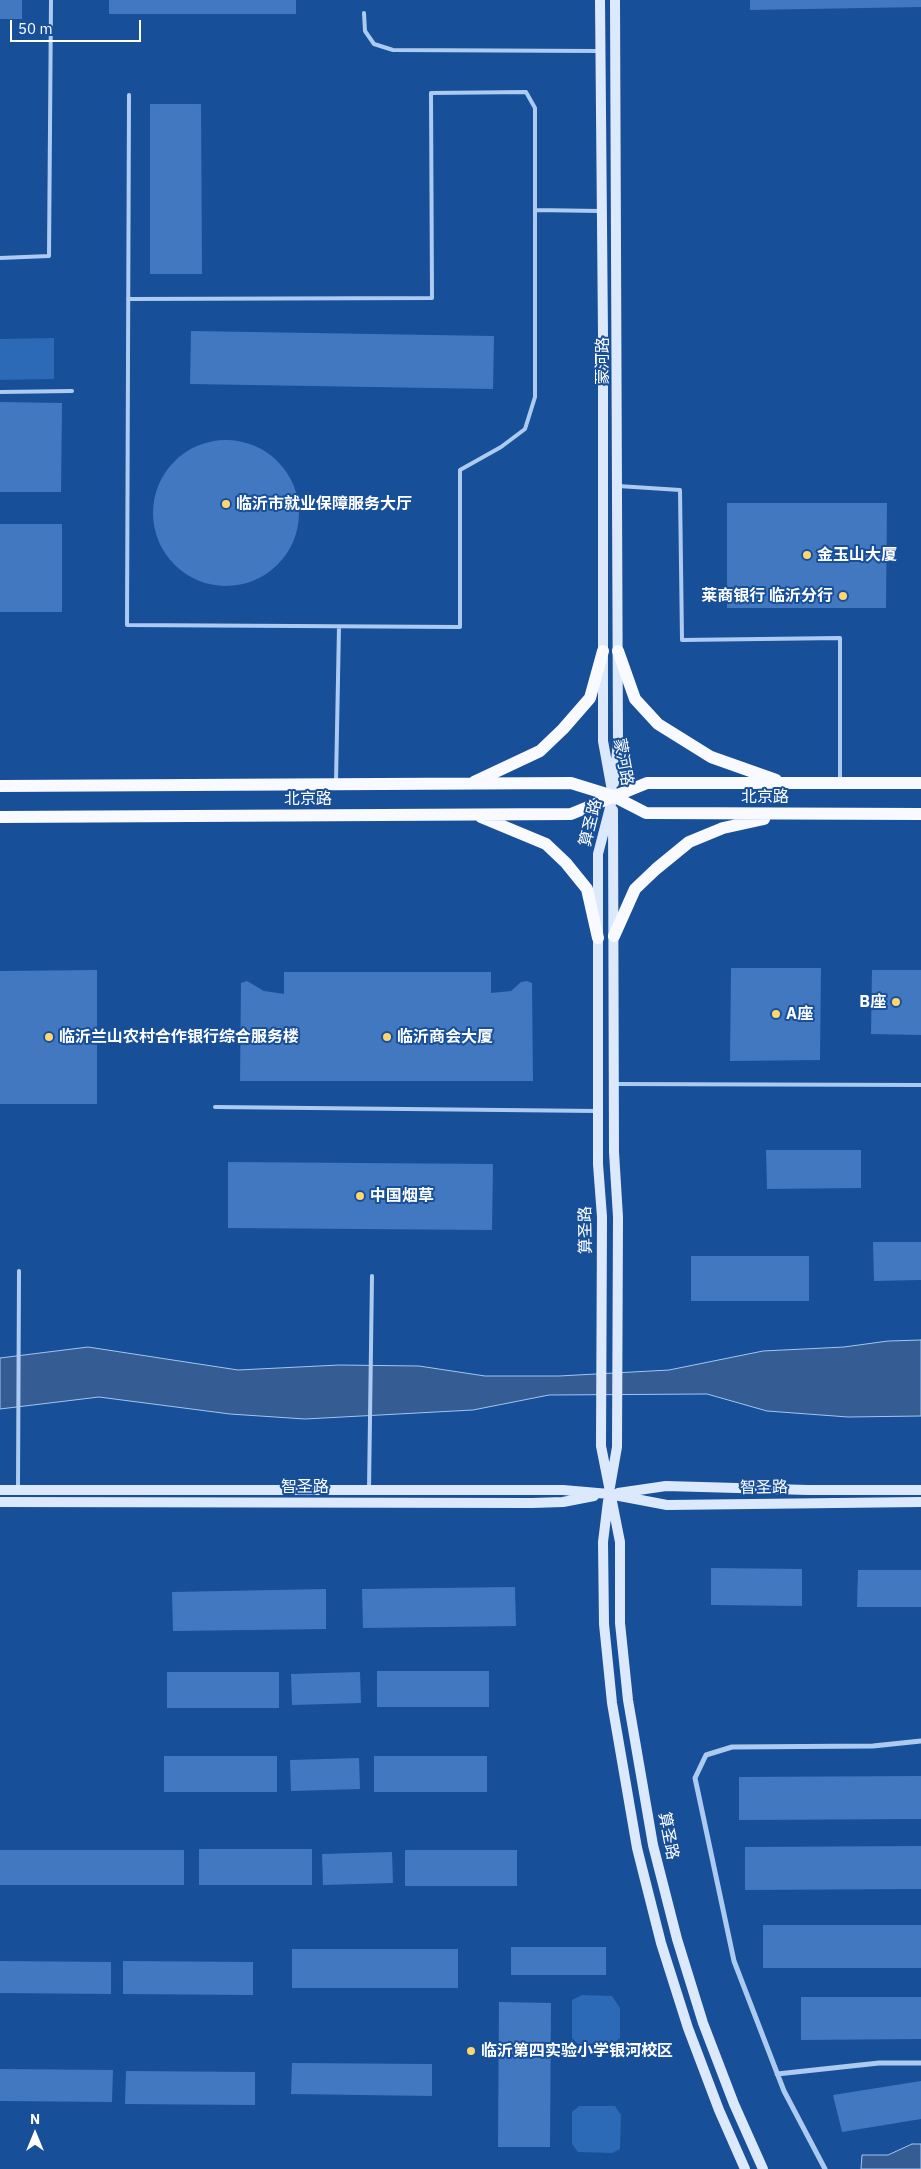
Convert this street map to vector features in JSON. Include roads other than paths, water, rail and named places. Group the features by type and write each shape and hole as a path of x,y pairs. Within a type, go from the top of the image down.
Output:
{"main road":[{"path":"470,783 540,751 563,729 590,698 603,651"},
{"path":"618,651 635,699 658,724 711,757 786,783"},
{"name":"北京路","path":"0,786 571,783 613,796 646,813 921,814"},
{"name":"北京路","path":"0,817 571,814 647,783 921,783"},
{"path":"474,814 546,844 587,889 598,938"},
{"path":"614,936 635,889 689,842 723,828 790,814"}],"street":[{"name":"蒙河路","path":"600,0 603,741 613,796"},
{"name":"蒙河路","path":"613,796 618,741 615,0"},
{"name":"算圣路","path":"613,796 614,1152 618,1217 617,1447 603,1542 604,1624 612,1703 637,1848 662,1943 688,2028 719,2110 745,2169"},
{"name":"算圣路","path":"613,796 598,854 598,1164 602,1217 600,1412 601,1446 620,1542 620,1623 628,1700 653,1844 677,1939 703,2023 734,2104 763,2169"},
{"name":"智圣路","path":"0,1502 532,1503 562,1502 666,1486 808,1490 921,1490"},
{"name":"智圣路","path":"0,1490 563,1490 609,1494 667,1505 921,1502"},
{"path":"825,2169 784,2090 734,1961 695,1778 706,1756 732,1747 874,1746 921,1741"},
{"path":"778,2074 878,2062 921,2063"}],"lane":[{"path":"0,258 49,256 51,0"},
{"path":"364,13 365,31 374,44 393,50 600,51"},
{"path":"128,299 432,298 431,93 526,92 535,108 535,397 525,429 501,447 460,470 460,627 127,625 128,299 129,95"},
{"path":"535,210 602,211"},
{"path":"0,392 72,391"},
{"path":"618,486 680,490 682,640 840,638 840,783"},
{"path":"336,784 339,627"},
{"path":"614,1084 921,1085"},
{"path":"215,1107 598,1111"},
{"path":"18,1490 19,1271"},
{"path":"370,1490 368,1467 372,1355 372,1276"}],"place":[{"name":"临沂市就业保障服务大厅","path":"226,504"},
{"name":"金玉山大厦","path":"807,555"},
{"name":"莱商银行 临沂分行","path":"843,596"},
{"name":"B座","path":"896,1002"},
{"name":"A座","path":"776,1014"},
{"name":"临沂兰山农村合作银行综合服务楼","path":"49,1037"},
{"name":"临沂商会大厦","path":"387,1037"},
{"name":"中国烟草","path":"360,1196"},
{"name":"临沂第四实验小学银河校区","path":"471,2051"}]}
